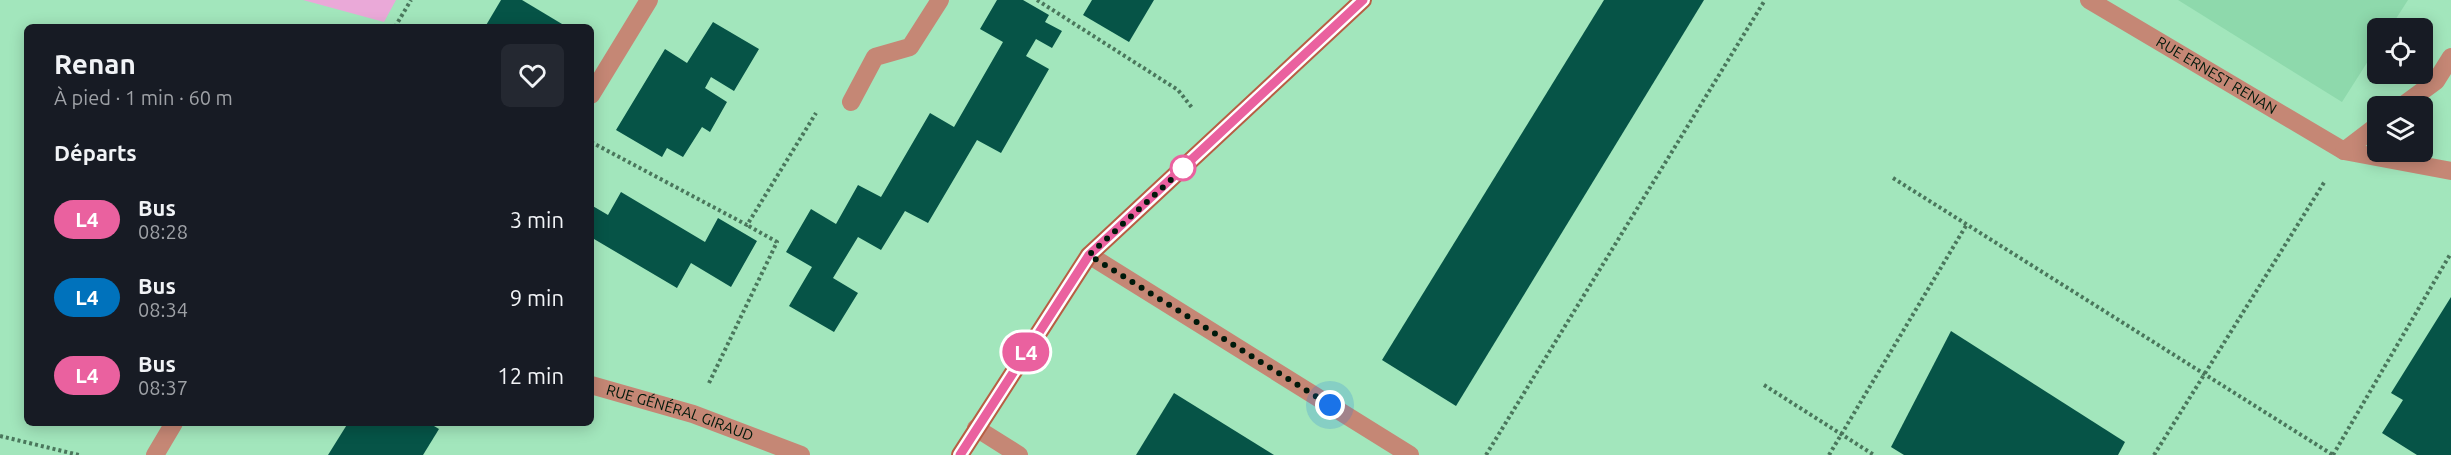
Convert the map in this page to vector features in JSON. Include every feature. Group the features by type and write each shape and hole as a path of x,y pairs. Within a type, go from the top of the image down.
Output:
{"main road":[{"path":"960,455 1089,255 1363,0"}],"street":[{"path":"594,90 649,0"},
{"path":"851,102 875,57 910,47 940,0"},
{"name":"RUE ERNEST RENAN","path":"2089,0 2344,151 2451,171"},
{"path":"2416,96 2436,81 2451,57"},
{"path":"2344,151 2367,133"},
{"path":"1089,255 1410,455"},
{"name":"RUE GÉNÉRAL GIRAUD","path":"594,386 693,414 801,455"},
{"path":"154,455 172,426"},
{"path":"976,428 1019,455"}],"path":[{"path":"397,24 411,0"},
{"path":"1037,0 1178,90 1217,137"},
{"path":"1486,455 1765,0"},
{"path":"747,225 817,111 851,102"},
{"path":"594,144 777,242 693,414"},
{"path":"2154,455 2344,151"},
{"path":"1893,178 2333,455 2451,253"},
{"path":"1829,455 1967,224"},
{"path":"1764,385 1874,455"},
{"path":"0,436 79,455"}],"shaded area":[{"path":"303,0 396,0 384,22"},
{"path":"2178,0 2408,0 2396,18 2367,18 2367,63 2342,102"}],"building":[{"path":"501,0 522,0 562,24 487,24"},
{"path":"997,0 1023,0 1049,15 1045,22 1062,31 1052,48 1036,39 1026,56 1049,69 1001,153 977,140 928,223 905,211 881,250 858,237 833,278 858,293 834,332 789,306 812,267 786,252 811,209 836,224 858,185 881,197 930,113 954,127 1003,42 980,29"},
{"path":"1092,0 1154,0 1129,42 1083,15"},
{"path":"1604,0 1704,0 1456,406 1382,360"},
{"path":"713,22 759,49 734,91 711,77 705,88 727,102 710,132 702,127 683,157 667,148 662,157 616,130 665,49 687,63"},
{"path":"621,192 705,242 718,218 757,241 731,287 691,263 677,288 594,239 594,207 608,215"},
{"path":"2451,297 2451,455 2417,455 2382,433 2403,400 2391,393"},
{"path":"1951,331 2125,442 2118,455 1904,455 1891,447"},
{"path":"1174,393 1274,455 1136,455"},
{"path":"346,426 434,426 439,429 423,455 328,455"}],"bus line":[{"name":"L4","path":"960,455 1089,255 1363,0"}],"route":[{"path":"1183,168 1185,167 1089,255 1330,405"}]}
